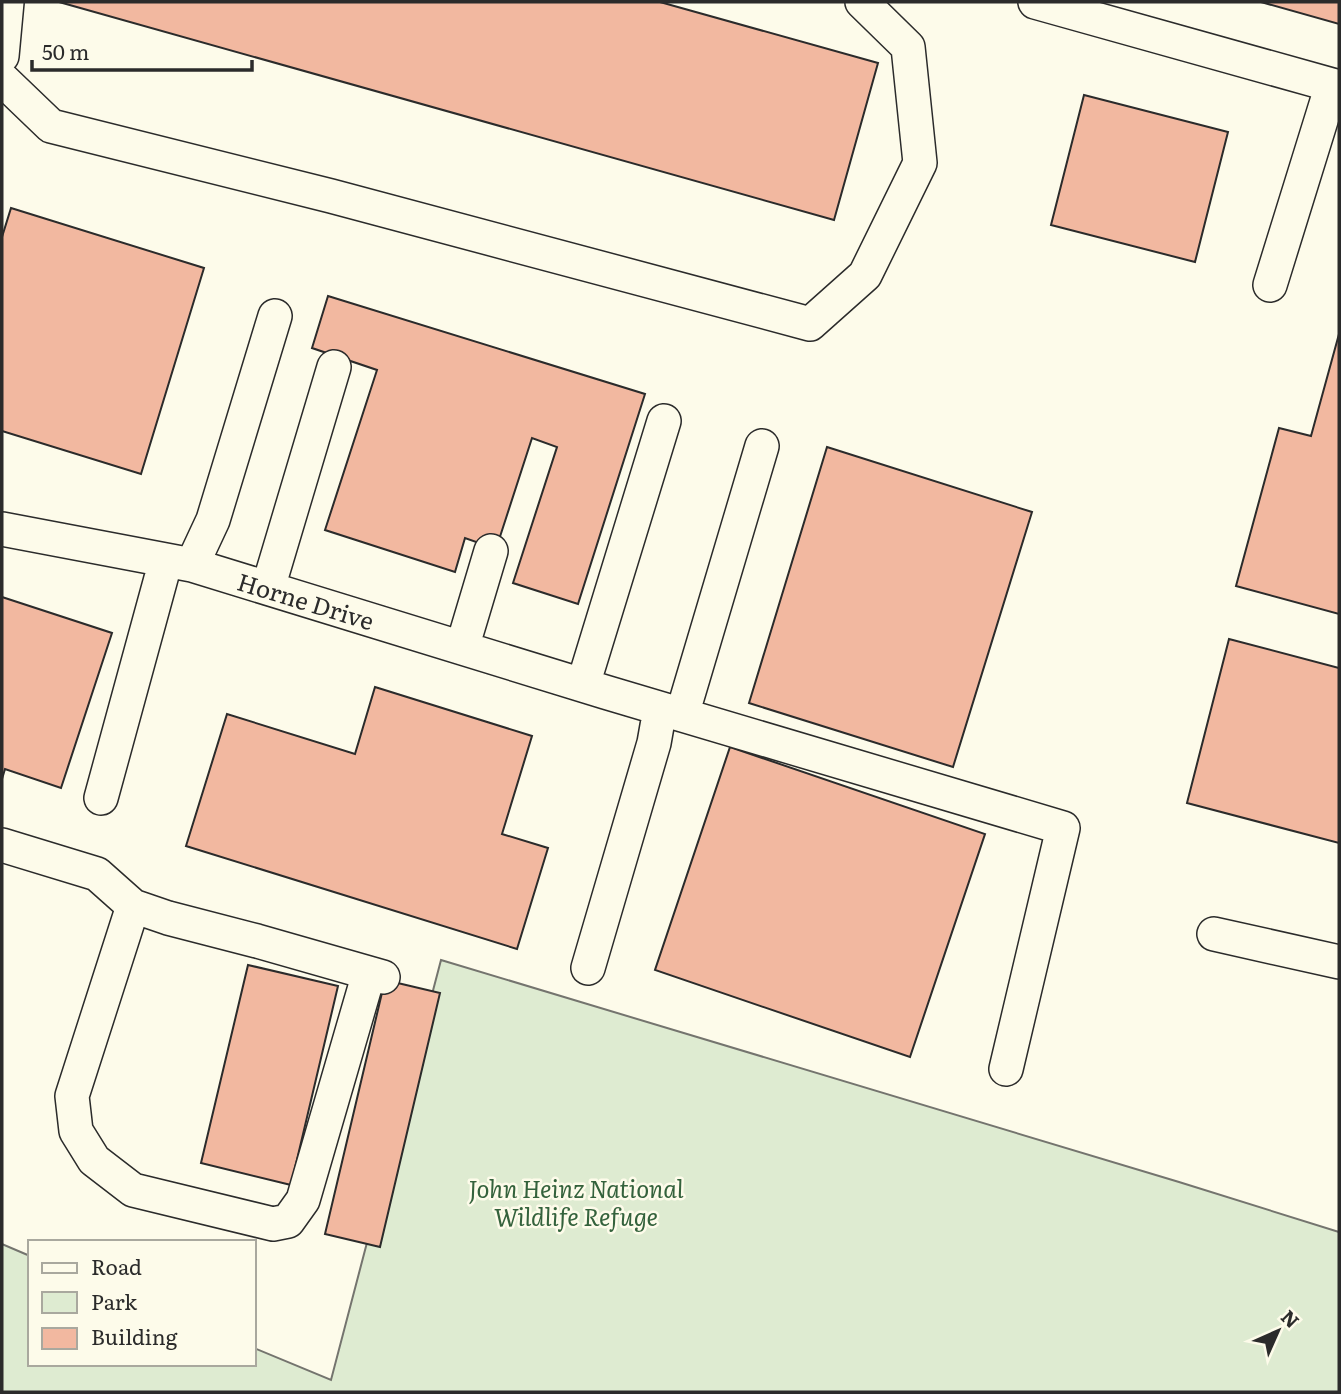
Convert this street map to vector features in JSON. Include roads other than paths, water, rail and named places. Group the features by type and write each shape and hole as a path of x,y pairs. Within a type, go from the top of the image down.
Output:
{"street":[{"path":"2,57 7,2"},
{"path":"2,79 51,126 331,196 810,324 864,275 920,163 908,47 862,2"},
{"path":"1035,2 1335,86 1270,285"},
{"path":"101,798 179,562 213,520 275,316"},
{"path":"268,588 334,368"},
{"path":"594,689 664,421"},
{"path":"588,968 654,743 671,712 762,446"},
{"name":"Horne Drive","path":"2,529 179,562 1063,828 1006,1069"},
{"path":"462,648 491,551"},
{"path":"2,845 97,874 133,906 376,975 303,1200 288,1221 273,1224 133,1190 94,1160 76,1130 72,1096 133,906"},
{"path":"1214,934 1339,962"}],"park label":[{"name":"John Heinz National Wildlife Refuge","path":"576,1201"}]}
